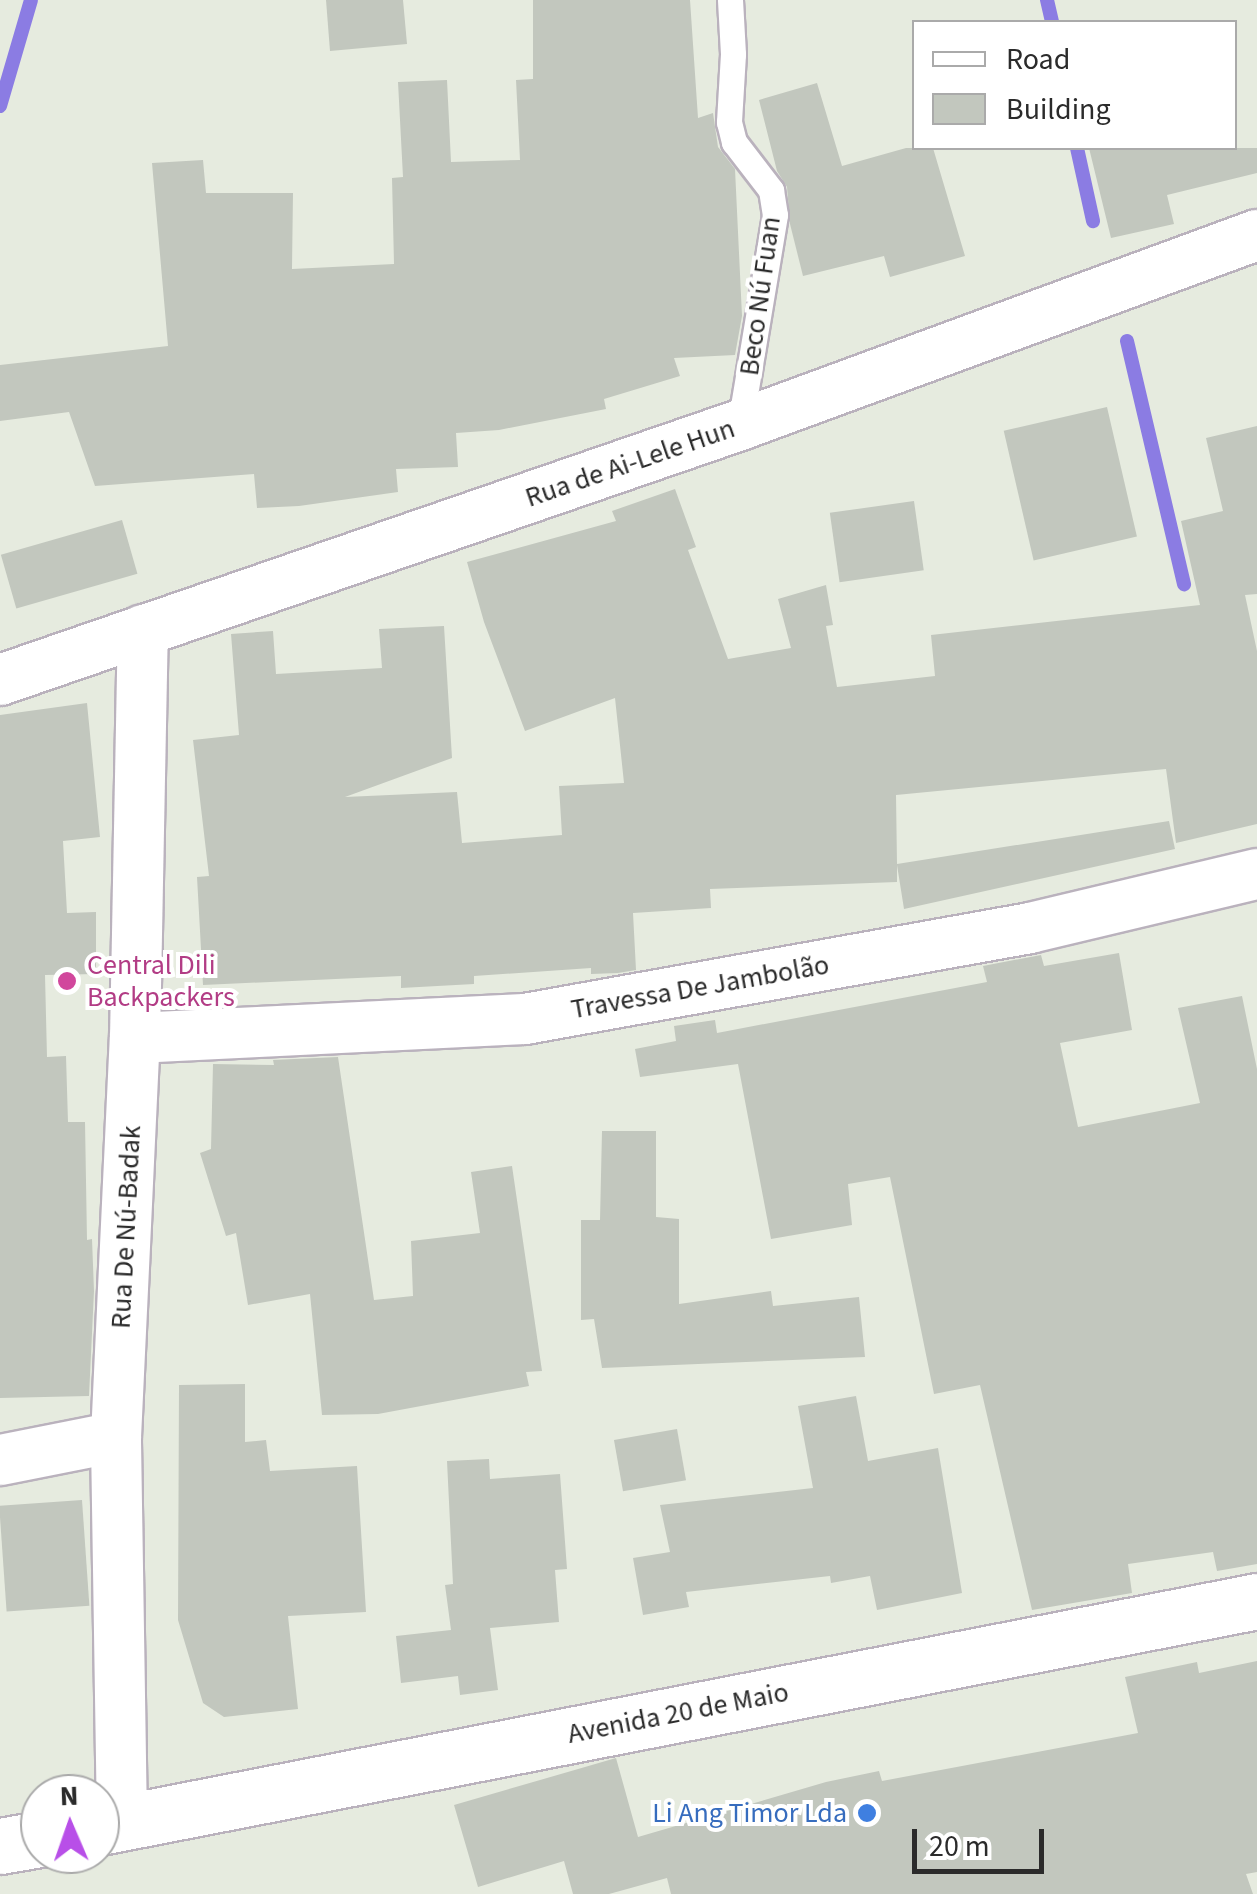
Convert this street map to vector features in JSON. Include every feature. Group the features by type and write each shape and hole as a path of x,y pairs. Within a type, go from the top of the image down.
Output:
{"main road":[{"name":"Avenida 20 de Maio","path":"120,1823 1257,1601"}],"street":[{"name":"Rua de Ai-Lele Hun","path":"0,680 740,425 1257,235"},
{"name":"Rua De Nú-Badak","path":"112,1774 116,1436 135,1038 143,630"},
{"name":"Travessa De Jambolão","path":"135,1038 526,1019 1030,928 1257,874"},
{"path":"0,1460 116,1436"}],"lane":[{"name":"Beco Nú Fuan","path":"730,0 733,54 729,122 734,142 771,190 775,215 758,341 740,425"}],"building":[{"path":"326,0 403,0 407,44 330,51"},
{"path":"533,0 690,0 698,118 713,113 718,147 735,169 742,316 735,355 674,358 680,376 604,399 606,409 499,430 456,433 458,467 396,469 398,492 299,506 257,508 254,474 95,486 69,412 0,421 0,365 168,346 152,163 203,160 206,193 293,193 292,269 394,264 392,178 403,177 398,82 447,80 451,162 520,160 516,80 533,79"},
{"path":"817,83 842,166 906,148 934,150 965,256 890,277 884,256 803,276 790,224 787,187 777,171 759,100"},
{"path":"1257,148 1257,173 1167,195 1174,224 1111,238 1089,150"},
{"path":"1107,407 1137,537 1034,560 1004,431"},
{"path":"1257,426 1257,594 1245,595 1257,651 1257,824 1176,843 1166,769 896,795 897,864 1169,821 1175,849 904,909 897,865 897,882 710,889 711,908 633,913 636,970 618,973 591,974 591,968 474,976 474,984 401,988 401,976 203,985 197,877 209,876 193,740 239,735 231,634 273,631 276,674 382,668 379,629 444,626 452,758 345,797 457,792 462,843 562,835 559,786 624,783 615,698 525,731 484,622 467,562 616,521 612,511 675,489 696,547 688,550 728,659 791,648 778,599 826,585 833,625 826,626 837,687 935,676 931,635 1200,605 1181,521 1223,511 1206,438"},
{"path":"914,501 924,570 840,582 830,513"},
{"path":"122,520 137,574 16,609 1,555"},
{"path":"87,703 100,837 63,841 67,913 96,912 96,974 45,975 47,1057 66,1056 68,1122 85,1122 87,1240 92,1239 94,1291 89,1396 0,1398 0,715"},
{"path":"1119,953 1132,1030 1060,1043 1078,1127 1200,1103 1178,1008 1242,996 1257,1069 1257,1564 1217,1571 1213,1552 1128,1564 1132,1593 1032,1610 980,1385 934,1394 890,1177 848,1184 852,1225 771,1239 738,1064 640,1077 635,1049 676,1041 674,1026 715,1020 717,1033 987,982 983,966 1041,955 1044,966"},
{"path":"338,1057 374,1300 413,1296 411,1241 480,1233 471,1172 512,1166 542,1371 526,1372 529,1386 378,1414 322,1415 310,1294 248,1305 236,1233 226,1236 200,1153 211,1149 213,1064 274,1065 273,1060"},
{"path":"602,1131 656,1131 656,1217 679,1219 679,1304 771,1291 773,1306 859,1297 865,1357 602,1368 594,1319 581,1320 581,1220 600,1220"},
{"path":"245,1384 245,1442 266,1440 270,1471 357,1466 366,1612 288,1616 298,1709 224,1717 203,1703 178,1620 179,1385"},
{"path":"856,1396 868,1461 938,1448 962,1593 877,1610 870,1576 831,1583 830,1576 686,1592 689,1607 643,1615 633,1558 670,1552 660,1505 813,1488 798,1406"},
{"path":"677,1429 686,1480 623,1491 614,1440"},
{"path":"489,1459 490,1479 560,1474 567,1569 555,1570 559,1622 490,1628 498,1690 460,1695 458,1676 401,1683 396,1636 451,1630 445,1585 453,1584 447,1461"},
{"path":"82,1500 89,1606 7,1612 0,1506"},
{"path":"1257,1661 1257,1872 1246,1874 1253,1894 671,1894 667,1878 609,1894 573,1894 564,1861 478,1887 454,1805 616,1758 638,1837 826,1782 879,1771 882,1781 1138,1733 1125,1677 1197,1662 1199,1673"}],"waterway":[{"path":"0,106 31,0"},
{"path":"1047,0 1052,20"},
{"path":"1077,150 1093,221"},
{"path":"1127,341 1184,584"}],"place":[{"name":"Central Dili Backpackers","path":"67,981"},
{"name":"Li Ang Timor Lda","path":"867,1813"}]}
